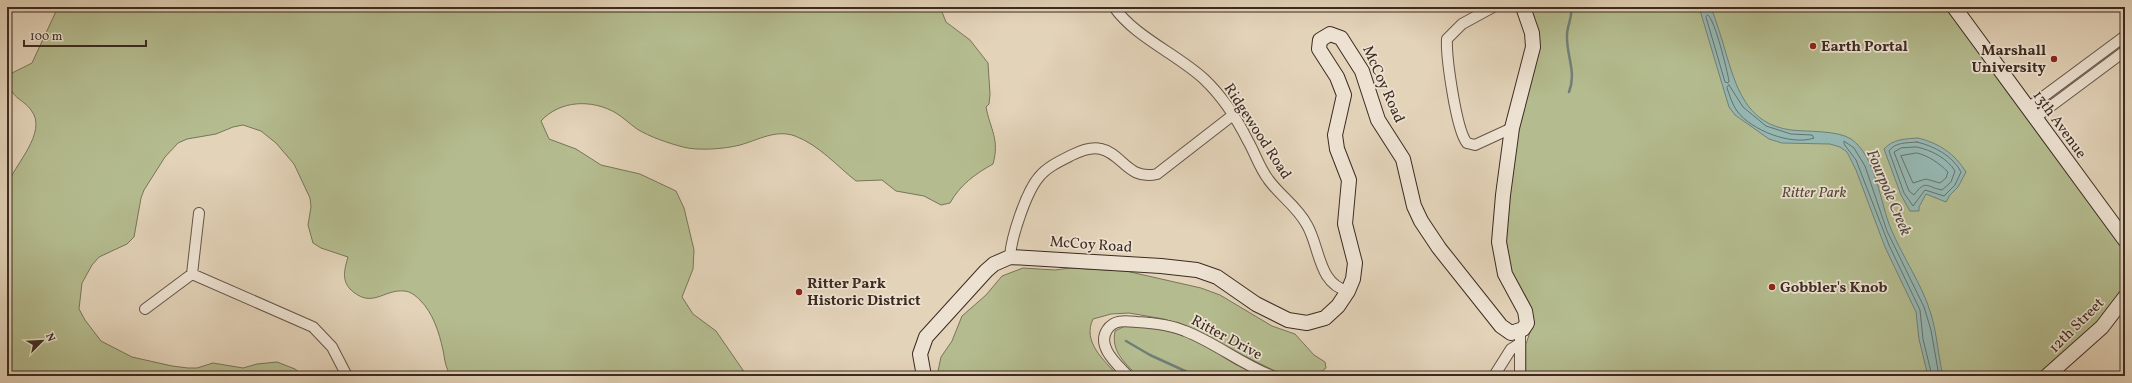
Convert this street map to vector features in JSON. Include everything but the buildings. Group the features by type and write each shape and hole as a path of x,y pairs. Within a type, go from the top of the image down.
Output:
{"street":[{"name":"Ridgewood Road","path":"1114,7 1130,24 1203,79 1233,115 1249,142 1263,172 1297,209 1308,226 1326,275 1335,286 1348,291"},
{"path":"1493,7 1462,24 1447,39 1454,101 1467,143 1475,145 1512,128"},
{"path":"1494,376 1520,337 1527,323 1527,315 1505,274 1499,242 1503,195 1512,128 1533,47 1532,32 1523,7"},
{"name":"13th Avenue","path":"1954,7 2125,240"},
{"name":"McCoy Road","path":"924,376 920,354 926,337 986,270 994,264 1010,257 1161,266 1197,270 1217,277 1269,312 1288,320 1301,323 1313,323 1325,318 1338,306 1348,291 1353,279 1355,264 1344,224 1348,180 1337,149 1335,135 1344,95 1341,84 1319,49 1320,40 1330,34 1341,38 1362,71 1378,120 1403,159 1414,206 1426,230 1501,326 1520,337"},
{"path":"2031,113 2125,36"},
{"path":"2031,113 2125,51"},
{"path":"1010,257 1014,232 1035,183 1042,174 1057,163 1081,151 1095,148 1108,151 1128,168 1137,172 1147,175 1157,174 1233,115"},
{"path":"145,309 192,274 199,212"},
{"path":"192,274 313,327 332,347 347,376"},
{"name":"12th Street","path":"2047,376 2102,327 2125,297"},
{"name":"Ritter Drive","path":"1128,376 1107,352 1104,343 1105,335 1109,328 1115,323 1125,321 1161,325 1185,330 1242,362 1272,376"},
{"path":"1520,337 1520,376"}],"green space":[{"path":"58,7 940,7 946,22 970,40 988,63 990,94 989,104 986,107 994,134 995,155 993,164 968,180 950,203 941,205 924,196 896,191 882,180 856,181 812,145 804,140 788,134 774,134 727,148 689,148 665,142 648,135 637,129 616,113 597,105 577,104 557,109 541,121 549,139 576,149 601,165 640,174 676,191 684,208 694,250 693,269 682,297 693,314 716,331 747,376 451,376 446,366 437,330 425,305 415,295 406,291 397,291 377,297 365,298 350,289 345,281 345,269 348,257 321,248 313,243 308,225 311,207 310,198 294,164 276,143 261,131 243,125 233,127 216,134 187,139 178,143 165,157 144,190 141,198 134,237 127,244 99,257 92,265 82,283 79,309 85,320 101,341 132,357 188,368 197,368 213,363 243,368 257,364 277,362 295,369 304,376 7,376 7,186 10,178 28,149 36,128 35,119 31,110 15,96 8,82 12,73 32,63"},
{"name":"Ritter Park","path":"1527,7 1946,7 2125,250 2125,285 2114,304 2099,323 2039,376 1526,376 1526,344 1531,329 1503,248 1508,183 1528,81"},
{"path":"1023,268 1055,270 1070,268 1126,271 1201,288 1220,295 1272,326 1295,334 1314,355 1325,362 1326,368 1317,375 1299,375 1275,371 1177,323 1164,319 1129,313 1111,314 1093,319 1090,327 1092,343 1096,350 1118,376 937,376 941,357 952,341 962,316 986,295 1002,276"},
{"path":"1127,325 1164,328 1198,341 1235,364 1261,376 1137,376 1123,361 1115,345 1115,331"}],"water":[{"path":"1699,7 1711,7 1739,90 1745,102 1753,112 1763,120 1776,126 1791,130 1830,133 1845,136 1851,139 1859,147 1866,157 1872,168 1891,229 1918,282 1931,314 1943,376 1928,376 1919,339 1916,312 1885,247 1856,170 1847,152 1840,147 1830,144 1782,143 1769,139 1735,115 1729,107"},
{"path":"1918,138 1940,146 1946,150 1957,160 1966,172 1958,187 1950,195 1946,202 1926,194 1919,207 1919,211 1910,211 1901,195 1884,149 1895,141"}],"waterway":[{"path":"1569,92 1572,70 1567,35 1571,7"},
{"path":"1126,341 1150,355 1196,376"}],"place":[{"name":"Earth Portal","path":"1813,46"},
{"name":"Marshall University","path":"2054,59"},
{"name":"Gobbler's Knob","path":"1772,287"},
{"name":"Ritter Park Historic District","path":"799,292"}],"water label":[{"name":"Fourpole Creek","path":"1890,192"}]}
